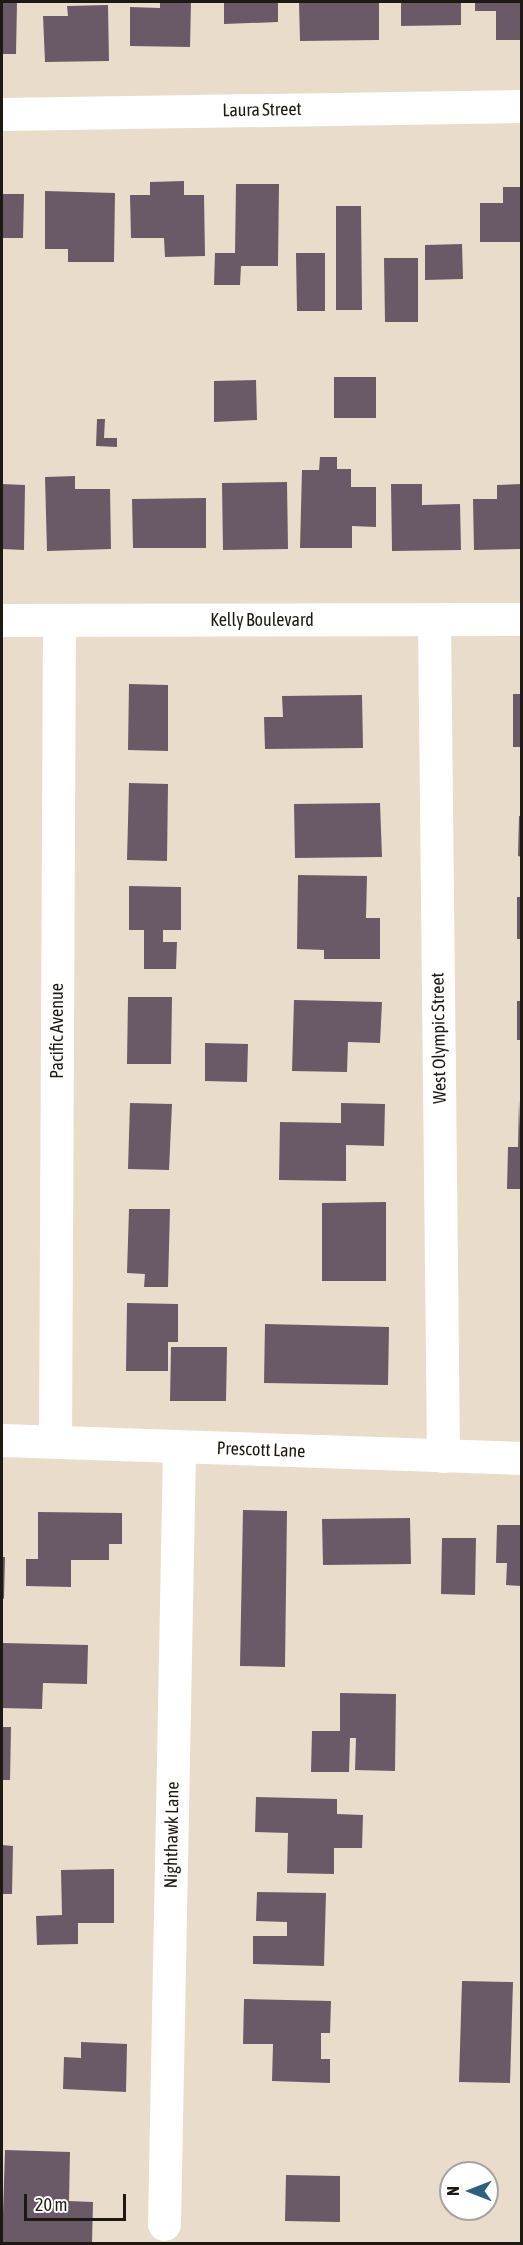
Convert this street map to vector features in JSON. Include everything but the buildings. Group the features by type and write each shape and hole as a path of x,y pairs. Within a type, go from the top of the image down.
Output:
{"street":[{"name":"Laura Street","path":"2,114 522,106"},
{"name":"Kelly Boulevard","path":"2,620 522,619"},
{"name":"Pacific Avenue","path":"55,1441 59,620"},
{"name":"West Olympic Street","path":"434,620 443,1456"},
{"name":"Prescott Lane","path":"2,1440 522,1458"},
{"name":"Nighthawk Lane","path":"164,2224 179,1447"}]}
